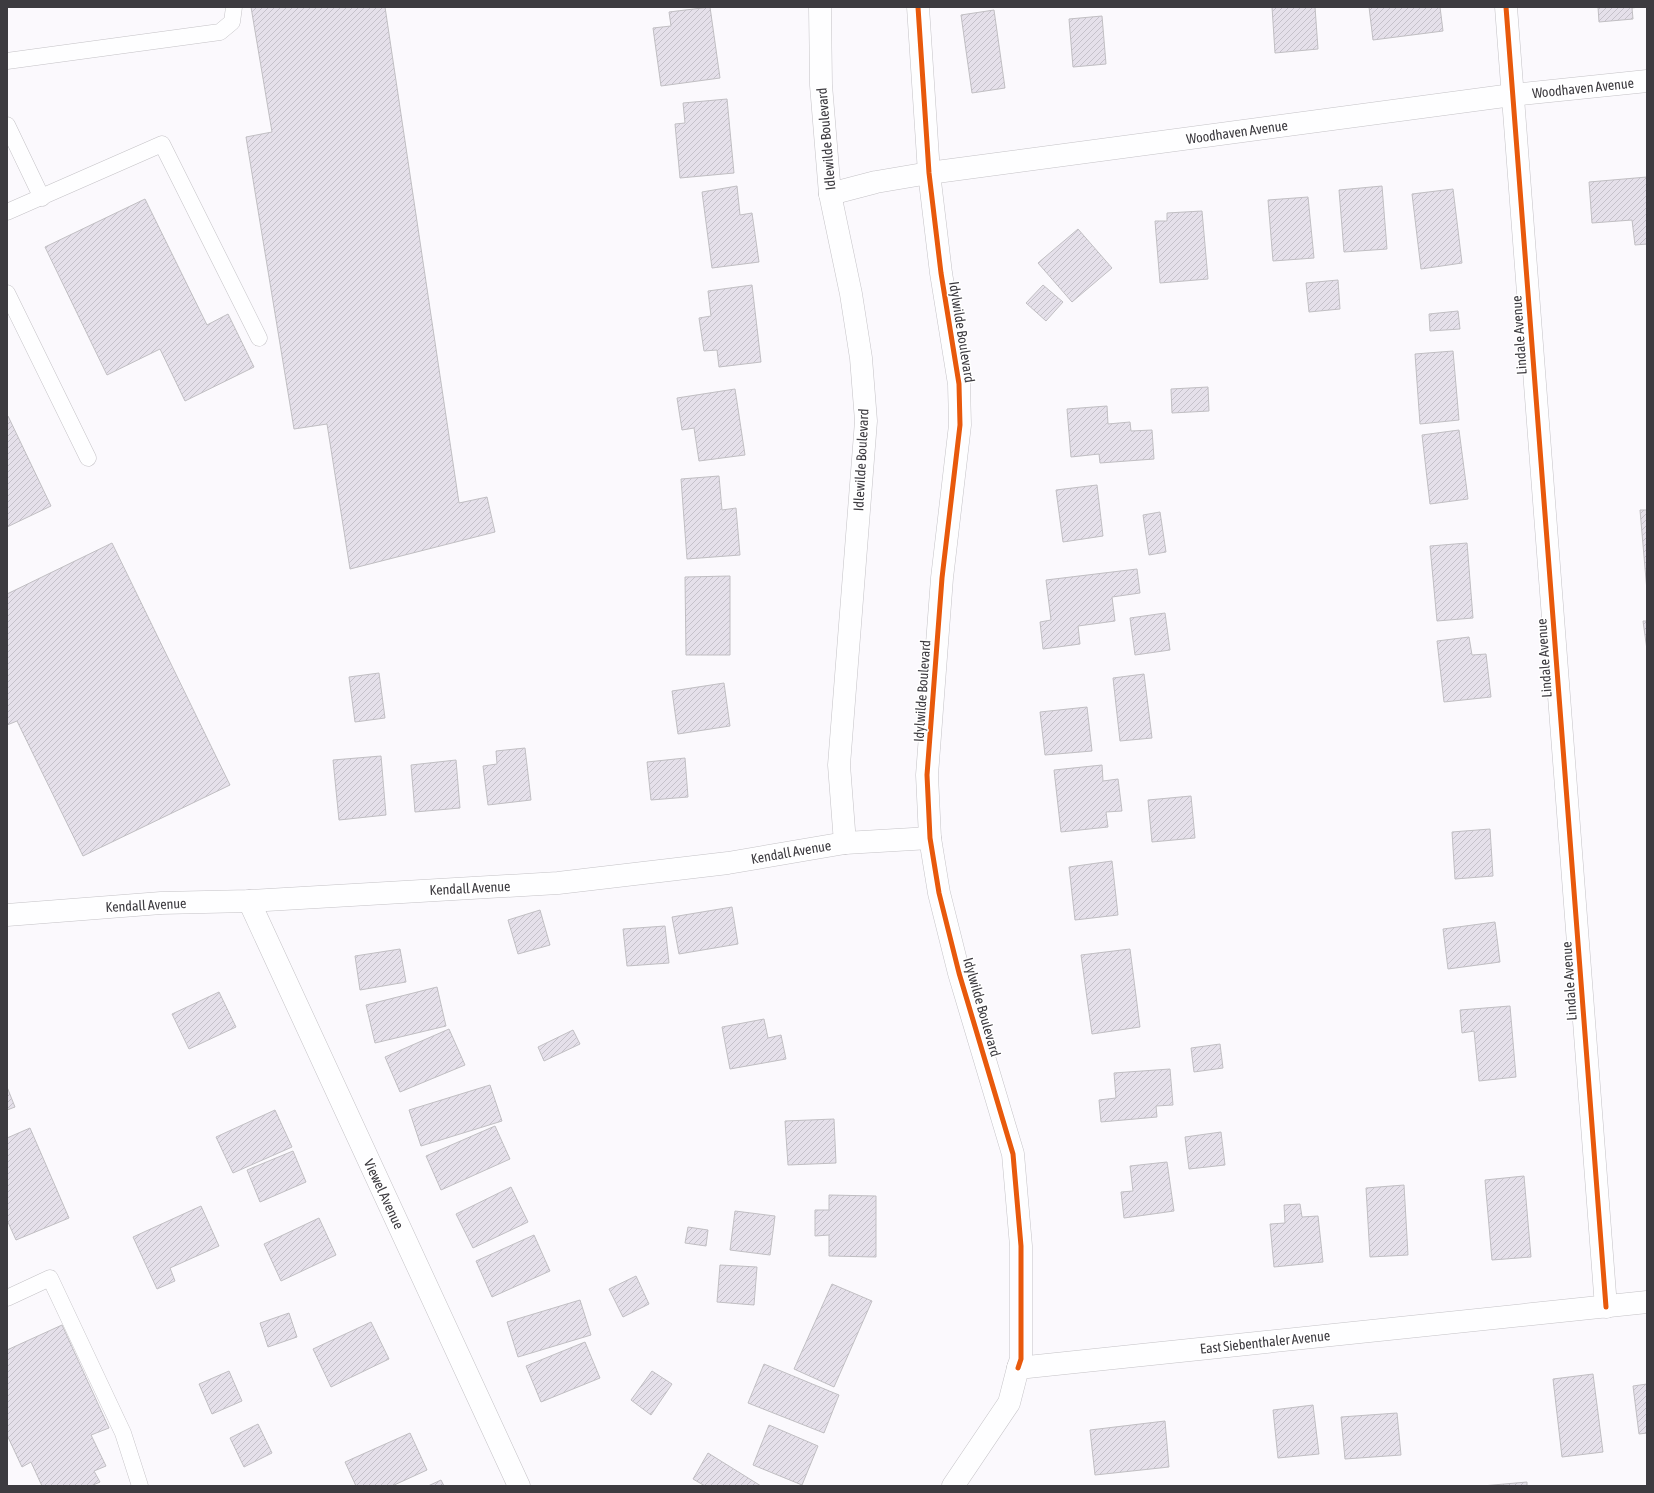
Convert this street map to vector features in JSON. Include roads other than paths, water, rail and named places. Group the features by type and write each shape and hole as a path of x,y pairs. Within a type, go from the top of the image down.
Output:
{"street":[{"name":"Idlewilde Boulevard","path":"820,7 821,85 830,194 852,294 861,358 866,421 839,765 845,843"},
{"name":"Idylwilde Boulevard","path":"918,7 929,173 941,273 959,384 960,425 942,578 927,775 930,838 939,893 959,973 1014,1154 1021,1246 1021,1358 1018,1368"},
{"name":"Lindale Avenue","path":"1506,7 1606,1307"},
{"name":"Woodhaven Avenue","path":"830,194 876,182 929,173 1512,95 1647,81"},
{"name":"Kendall Avenue","path":"7,915 160,903 249,901 558,883 728,863 845,843 930,838"},
{"name":"Viewel Avenue","path":"249,901 519,1486"},
{"name":"East Siebenthaler Avenue","path":"1018,1368 1647,1302"},
{"path":"953,1486 1009,1403 1018,1368"}],"lane":[{"path":"7,61 220,32 232,22 234,7"},
{"path":"7,125 42,198"},
{"path":"7,212 42,198 162,144 259,338"},
{"path":"7,293 88,458"},
{"path":"7,1298 50,1278 123,1432 140,1486"}]}
